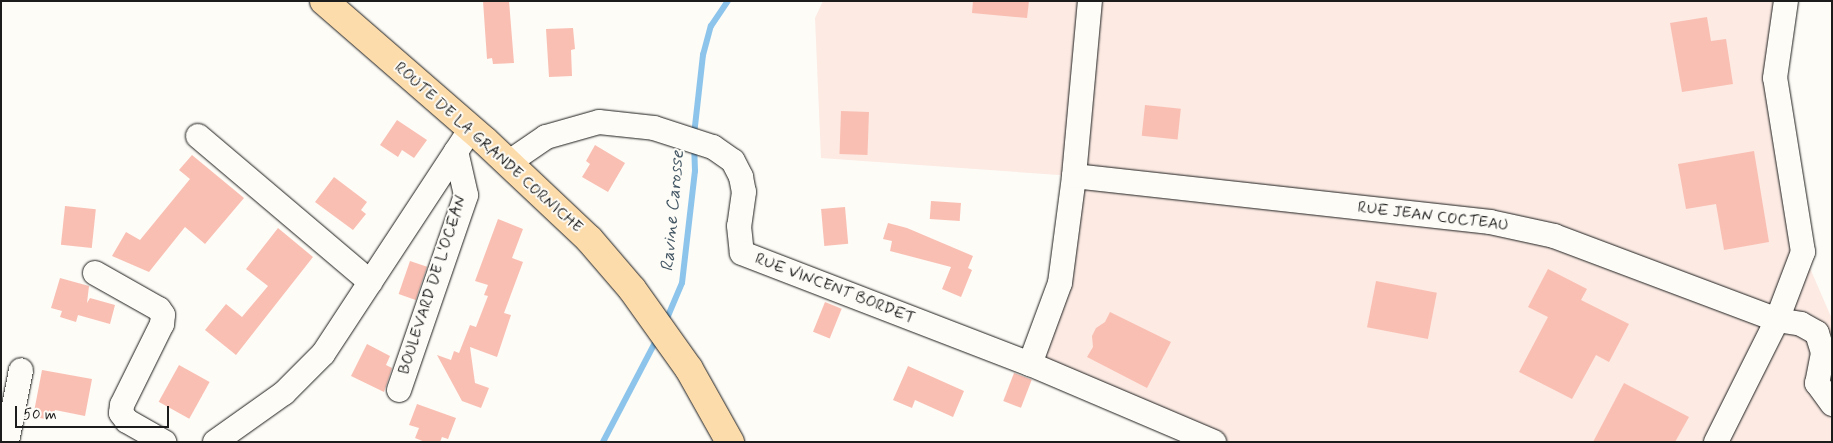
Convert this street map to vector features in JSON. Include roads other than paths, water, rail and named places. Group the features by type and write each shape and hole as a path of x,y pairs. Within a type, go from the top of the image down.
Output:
{"main road":[{"name":"ROUTE DE LA GRANDE CORNICHE","path":"330,6 471,129 589,239 632,289 689,369 730,442"}],"street":[{"path":"1030,364 1060,283 1074,176 1090,1"},
{"path":"1716,442 1777,320 1803,252 1779,114 1776,78 1786,1"},
{"name":"RUE VINCENT BORDET","path":"508,163 546,137 599,122 654,128 713,147 733,161 741,177 744,192 739,226 742,253 1030,364 1214,442"},
{"name":"BOULEVARD DE L'OCEAN","path":"215,442 284,392 323,354 471,129"},
{"path":"198,136 370,282"},
{"name":"BOULEVARD DE L'OCEAN","path":"399,390 466,195 456,151"},
{"name":"RUE JEAN COCTEAU","path":"1074,176 1490,222 1554,236 1777,320 1801,324 1817,333 1823,353 1817,383 1832,404"},
{"path":"95,273 159,309 164,315 162,324 122,405 121,413 126,421 164,442"},
{"path":"7,442 21,370"}],"waterway":[{"name":"Ravine Carosse","path":"694,135 703,55 711,26 728,1"},
{"name":"Ravine Carosse","path":"665,323 682,283 695,171 694,145"},
{"name":"Ravine Carosse","path":"603,442 658,337"}]}
